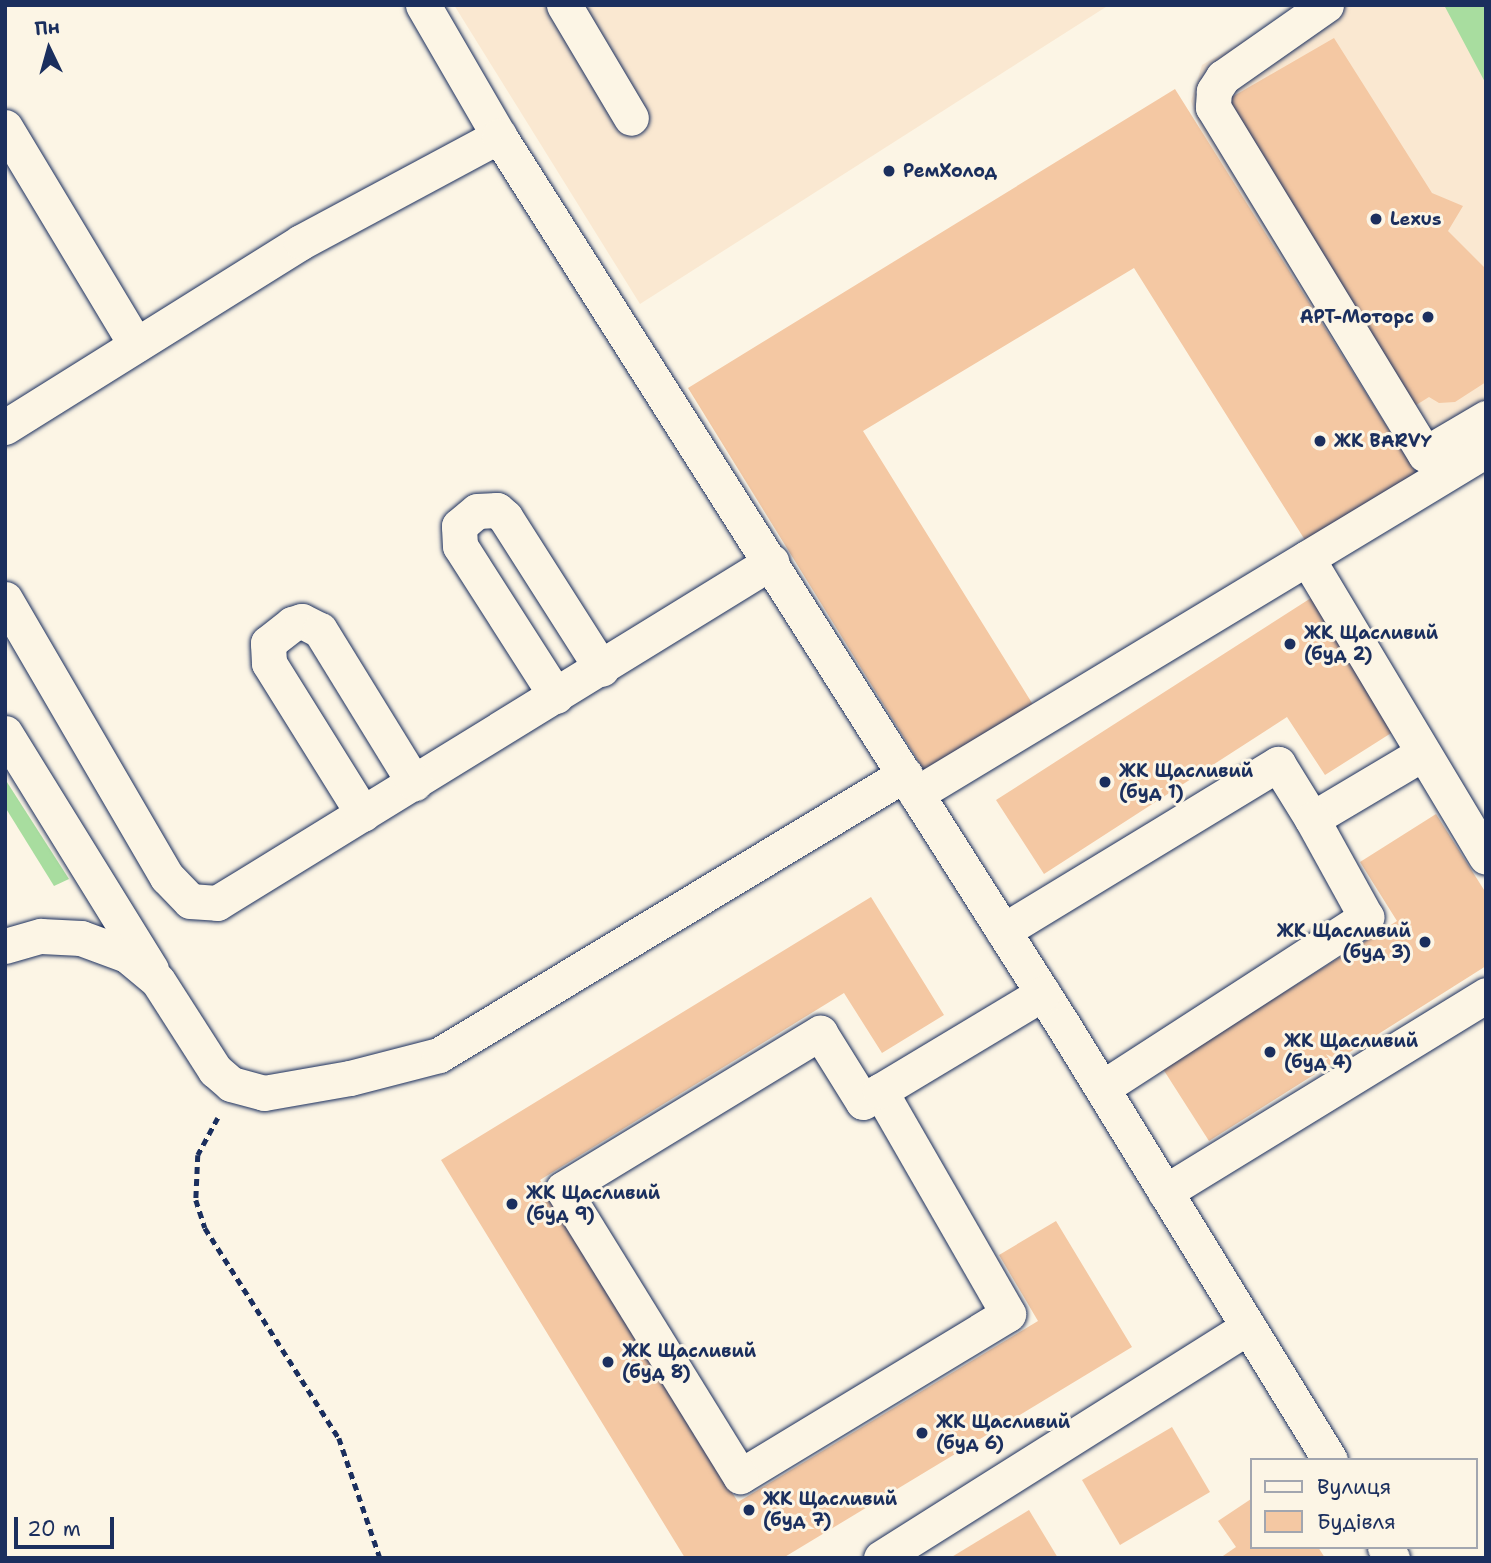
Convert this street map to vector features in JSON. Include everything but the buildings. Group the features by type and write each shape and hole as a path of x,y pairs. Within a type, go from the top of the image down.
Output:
{"street":[{"path":"423,5 499,136 1043,993 1330,1458"},
{"path":"564,5 631,118"},
{"path":"1326,5 1223,77 1214,90 1213,107 1424,454 1486,418"},
{"path":"5,127 136,345"},
{"path":"5,427 301,242 499,136"},
{"path":"5,733 215,1070 247,1090 276,1091 420,1062 1307,558 1486,450"},
{"path":"556,696 460,546 459,526 477,511 497,510 505,517 602,669"},
{"path":"1307,558 1486,857"},
{"path":"5,599 167,877 190,901 217,904 602,669 771,562"},
{"path":"363,814 269,663 268,643 292,624 302,621 320,630 414,783"},
{"path":"1312,820 1423,752"},
{"path":"1003,931 1278,764 1366,917 1102,1088"},
{"path":"5,946 41,936 81,938 127,954 158,981"},
{"path":"880,1091 1008,1314 740,1476 717,1443 563,1189 821,1033 863,1102 880,1091 1043,993"},
{"path":"1165,1192 1486,995"},
{"path":"880,1558 1248,1327"}],"path":[{"path":"218,1118 198,1155 196,1200 205,1228 339,1438 380,1558"}],"shaded area":[{"path":"454,5 1109,5 640,304"},
{"name":"АРТ-Моторс","path":"1289,5 1486,5 1486,437 1420,477 1201,132 1191,101 1202,65 1288,15"}],"green space":[{"path":"1444,5 1486,5 1486,84"},
{"path":"5,779 69,879 54,886 5,807"}],"place":[{"name":"РемХолод","path":"889,171"},
{"name":"Lexus","path":"1376,219"},
{"name":"АРТ-Моторс","path":"1428,317"},
{"name":"ЖК BARVY","path":"1320,441"},
{"name":"ЖК Щасливий (буд 2)","path":"1290,644"},
{"name":"ЖК Щасливий (буд 1)","path":"1105,782"},
{"name":"ЖК Щасливий (буд 3)","path":"1425,942"},
{"name":"ЖК Щасливий (буд 4)","path":"1270,1052"},
{"name":"ЖК Щасливий (буд 9)","path":"512,1204"},
{"name":"ЖК Щасливий (буд 8)","path":"608,1362"},
{"name":"ЖК Щасливий (буд 6)","path":"922,1433"},
{"name":"ЖК Щасливий (буд 7)","path":"749,1510"}]}
